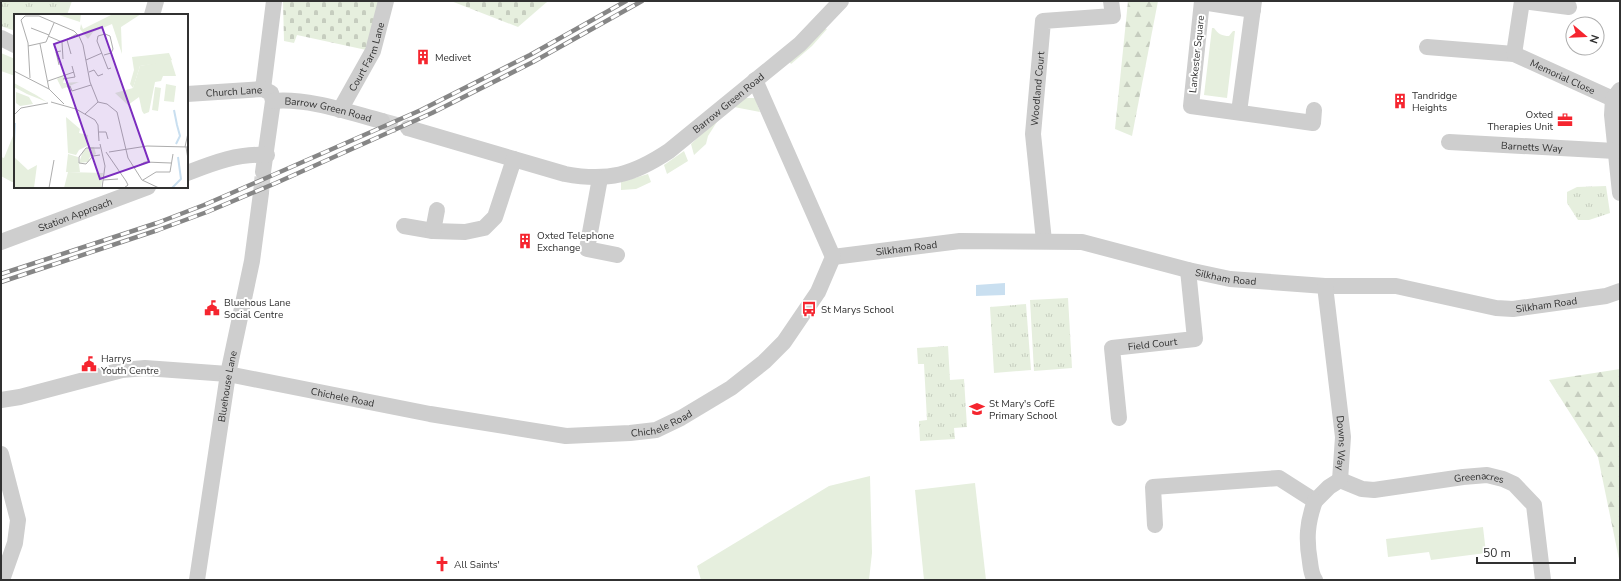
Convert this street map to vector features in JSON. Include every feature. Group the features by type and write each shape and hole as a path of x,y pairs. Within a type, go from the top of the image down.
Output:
{"street":[{"path":"152,14 156,1"},
{"path":"263,89 274,1"},
{"name":"Court Farm Lane","path":"340,110 373,51 386,1"},
{"name":"Barrow Green Road","path":"408,128 565,174 600,178 621,175 650,164 683,140 800,44 841,1"},
{"name":"Woodland Court","path":"1044,241 1033,134 1043,21 1113,16 1111,1"},
{"name":"Lankester Square","path":"1239,112 1254,6 1202,1 1191,106 1313,123 1314,110"},
{"path":"1514,54 1522,1 1569,7"},
{"path":"1,38 14,44"},
{"name":"Memorial Close","path":"1427,47 1514,54 1616,94"},
{"path":"755,80 832,257"},
{"name":"Church Lane","path":"188,94 263,89 271,93 273,101"},
{"path":"1616,94 1612,115 1620,194"},
{"name":"Barrow Green Road","path":"273,101 282,100 311,103 382,121"},
{"path":"264,172 273,101"},
{"name":"Barnetts Way","path":"1449,142 1615,150"},
{"path":"188,173 234,157 250,154 267,155"},
{"path":"404,226 434,231 465,232 484,228 495,217 514,159"},
{"path":"600,178 587,249 617,255"},
{"name":"Station Approach","path":"1,242 145,188"},
{"name":"Bluehouse Lane","path":"197,580 228,374 252,262 262,193"},
{"path":"434,231 437,210"},
{"name":"Silkham Road","path":"832,257 960,241 1082,242 1188,270 1230,279 1325,286 1396,286 1496,308 1513,309 1606,296 1620,291"},
{"name":"Chichele Road","path":"1,400 20,397 73,382 130,369 145,368 228,374 430,414 566,436 630,433 656,430 681,418 731,388 764,362 784,342 818,292 832,257"},
{"name":"Field Court","path":"1119,418 1112,348 1195,339 1188,270"},
{"name":"Downs Way","path":"1315,501 1329,487 1340,480 1343,437 1325,286"},
{"path":"1,454 18,520 15,543 2,580"},
{"name":"Greenacres","path":"1340,480 1362,489 1374,490 1487,475 1508,481 1514,484 1534,505 1543,580"},
{"path":"1155,525 1154,487 1279,478 1315,501 1309,518 1306,543 1314,580"}],"green space":[{"path":"1,1 72,1 67,14 14,14 14,31 1,26"},
{"path":"283,1 381,1 371,51 297,35 294,43 284,41"},
{"path":"451,1 548,1 518,27"},
{"path":"1128,1 1158,1 1132,136 1115,129"},
{"path":"824,28 827,29 812,46 791,64 789,61"},
{"path":"1212,28 1220,34 1227,36 1235,31 1227,98 1204,95"},
{"path":"1,53 14,59 14,76 1,71"},
{"path":"745,98 755,98 760,112 734,107"},
{"path":"720,117 708,136 706,144 694,155 691,144"},
{"path":"14,133 14,182 1,176 1,157 4,158"},
{"path":"684,151 688,161 667,174 664,165"},
{"path":"648,174 651,182 636,189 621,190 621,182"},
{"path":"1606,186 1610,213 1589,220 1578,220 1567,203 1567,192 1577,187"},
{"path":"1068,298 1072,368 1034,371 1030,300"},
{"path":"1026,304 1031,370 994,373 990,307"},
{"path":"948,346 950,380 964,379 967,427 954,428 955,439 920,441 919,421 927,420 924,364 918,364 917,348"},
{"path":"1620,369 1620,564 1598,457 1549,380"},
{"path":"870,476 872,553 869,580 701,580 697,566 829,486"},
{"path":"975,483 986,580 924,580 915,490"},
{"path":"1483,527 1486,553 1431,560 1429,552 1388,557 1386,539"}],"water":[{"path":"1005,283 1005,295 976,296 976,285"}],"tunnel":[{"path":"382,121 408,128"},
{"path":"261,193 263,172"}],"railway":[{"path":"1,274 157,223 204,205 273,175 421,110 530,55 626,1"},
{"path":"1,282 158,230 207,212 276,183 432,113 533,62 642,1"}],"place":[{"name":"Medivet","path":"423,57"},
{"name":"Tandridge Heights","path":"1400,101"},
{"name":"Oxted Therapies Unit","path":"1565,120"},
{"name":"Oxted Telephone Exchange","path":"525,241"},
{"name":"Bluehous Lane Social Centre","path":"212,308"},
{"name":"St Marys School","path":"809,309"},
{"name":"Harrys Youth Centre","path":"89,364"},
{"name":"St Mary's CofE Primary School","path":"977,409"},
{"name":"All Saints'","path":"442,564"}]}
